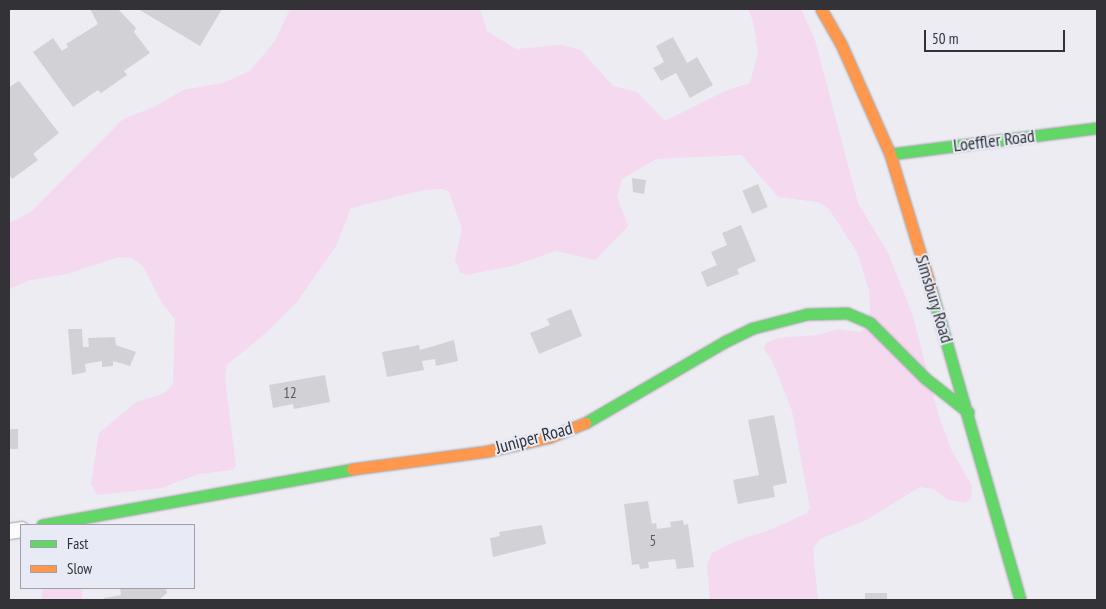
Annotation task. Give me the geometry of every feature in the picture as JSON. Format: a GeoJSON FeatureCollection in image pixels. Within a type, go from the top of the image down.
{"type":"FeatureCollection","features":[{"type":"Feature","properties":{"kind":"street","name":"Simsbury Road"},"geometry":{"type":"LineString","coordinates":[[821,9],[841,44],[890,154],[968,412],[1020,600]]}},
{"type":"Feature","properties":{"kind":"street","name":"Loeffler Road"},"geometry":{"type":"LineString","coordinates":[[890,154],[1097,128]]}},
{"type":"Feature","properties":{"kind":"street","name":"Juniper Road"},"geometry":{"type":"LineString","coordinates":[[48,524],[347,470],[488,450],[550,437],[591,421],[731,338],[753,328],[807,314],[847,313],[870,323],[926,378],[968,412]]}},
{"type":"Feature","properties":{"kind":"shaded area"},"geometry":{"type":"Polygon","coordinates":[[[290,9],[480,9],[487,31],[516,49],[562,45],[581,50],[613,86],[637,92],[665,121],[725,91],[750,83],[758,52],[753,21],[748,9],[801,9],[815,40],[858,203],[889,255],[913,316],[938,414],[952,451],[972,486],[971,499],[966,503],[948,500],[933,489],[920,487],[866,520],[820,539],[813,549],[818,600],[710,600],[707,565],[712,553],[736,541],[773,529],[807,513],[810,508],[792,411],[772,360],[764,349],[766,343],[778,338],[819,335],[837,329],[861,332],[869,322],[870,309],[869,290],[857,252],[829,209],[818,202],[778,197],[742,155],[656,159],[622,179],[617,197],[628,226],[595,260],[556,251],[512,266],[466,275],[460,272],[455,260],[462,229],[449,192],[443,189],[423,190],[351,208],[336,246],[297,302],[268,331],[227,365],[225,378],[236,466],[232,470],[199,474],[161,488],[97,495],[91,484],[99,433],[135,403],[165,393],[173,384],[175,319],[162,303],[143,266],[132,258],[119,257],[66,274],[31,280],[9,289],[9,223],[30,213],[123,119],[154,107],[183,90],[223,83],[250,71],[275,41],[290,9]]]}},
{"type":"Feature","properties":{"kind":"shaded area"},"geometry":{"type":"Polygon","coordinates":[[[42,589],[82,589],[82,600],[42,600],[42,589]]]}},
{"type":"Feature","properties":{"kind":"building"},"geometry":{"type":"Polygon","coordinates":[[[90,9],[118,9],[136,28],[134,32],[150,53],[124,71],[127,75],[101,93],[98,90],[73,107],[33,52],[53,38],[62,51],[68,47],[66,44],[98,24],[90,9]]]}},
{"type":"Feature","properties":{"kind":"building"},"geometry":{"type":"Polygon","coordinates":[[[138,9],[222,9],[200,46],[138,9]]]}},
{"type":"Feature","properties":{"kind":"building"},"geometry":{"type":"Polygon","coordinates":[[[673,37],[687,63],[697,57],[713,85],[690,98],[676,73],[661,81],[653,68],[664,62],[656,46],[673,37]]]}},
{"type":"Feature","properties":{"kind":"building"},"geometry":{"type":"Polygon","coordinates":[[[19,81],[59,133],[33,154],[38,160],[12,179],[9,174],[9,87],[19,81]]]}},
{"type":"Feature","properties":{"kind":"building"},"geometry":{"type":"Polygon","coordinates":[[[632,178],[646,180],[644,194],[633,192],[632,178]]]}},
{"type":"Feature","properties":{"kind":"building"},"geometry":{"type":"Polygon","coordinates":[[[758,184],[768,207],[752,214],[742,191],[758,184]]]}},
{"type":"Feature","properties":{"kind":"building"},"geometry":{"type":"Polygon","coordinates":[[[741,225],[756,261],[737,269],[739,274],[707,287],[701,272],[717,265],[711,252],[727,245],[722,233],[741,225]]]}},
{"type":"Feature","properties":{"kind":"building"},"geometry":{"type":"Polygon","coordinates":[[[571,309],[582,336],[539,354],[530,333],[550,325],[547,319],[571,309]]]}},
{"type":"Feature","properties":{"kind":"building"},"geometry":{"type":"Polygon","coordinates":[[[68,329],[82,329],[83,347],[89,347],[88,338],[115,337],[116,345],[136,352],[130,366],[113,361],[113,366],[102,367],[102,361],[85,364],[86,372],[72,375],[68,329]]]}},
{"type":"Feature","properties":{"kind":"building"},"geometry":{"type":"Polygon","coordinates":[[[454,340],[458,361],[436,366],[435,359],[422,361],[424,370],[387,377],[382,352],[419,345],[420,350],[454,340]]]}},
{"type":"Feature","properties":{"kind":"building"},"geometry":{"type":"Polygon","coordinates":[[[325,375],[330,402],[294,409],[293,404],[273,408],[269,385],[325,375]]]}},
{"type":"Feature","properties":{"kind":"building"},"geometry":{"type":"Polygon","coordinates":[[[774,415],[787,483],[773,486],[775,497],[738,504],[733,480],[759,475],[748,420],[774,415]]]}},
{"type":"Feature","properties":{"kind":"building"},"geometry":{"type":"Polygon","coordinates":[[[9,429],[18,429],[18,449],[9,449],[9,429]]]}},
{"type":"Feature","properties":{"kind":"building"},"geometry":{"type":"Polygon","coordinates":[[[648,501],[652,524],[656,523],[657,529],[671,527],[670,522],[683,520],[684,525],[688,524],[694,567],[677,569],[675,559],[648,562],[649,568],[640,569],[639,564],[632,565],[624,504],[648,501]]]}},
{"type":"Feature","properties":{"kind":"building"},"geometry":{"type":"Polygon","coordinates":[[[542,525],[546,544],[493,557],[490,538],[500,536],[499,532],[542,525]]]}},
{"type":"Feature","properties":{"kind":"building"},"geometry":{"type":"Polygon","coordinates":[[[120,589],[166,589],[167,593],[159,600],[104,600],[104,598],[121,595],[120,589]]]}},
{"type":"Feature","properties":{"kind":"building"},"geometry":{"type":"Polygon","coordinates":[[[865,593],[887,593],[887,600],[865,600],[865,593]]]}},
{"type":"Feature","properties":{"kind":"traffic: fast"},"geometry":{"type":"LineString","coordinates":[[890,154],[1097,128]]}},
{"type":"Feature","properties":{"kind":"traffic: fast"},"geometry":{"type":"LineString","coordinates":[[931,289],[1020,600]]}},
{"type":"Feature","properties":{"kind":"traffic: fast"},"geometry":{"type":"LineString","coordinates":[[585,423],[724,342],[753,328],[807,314],[847,313],[870,323],[925,378],[968,412]]}},
{"type":"Feature","properties":{"kind":"traffic: fast"},"geometry":{"type":"LineString","coordinates":[[48,524],[352,469]]}},
{"type":"Feature","properties":{"kind":"traffic: slow"},"geometry":{"type":"LineString","coordinates":[[821,9],[841,44],[890,154],[931,289]]}},
{"type":"Feature","properties":{"kind":"traffic: slow"},"geometry":{"type":"LineString","coordinates":[[352,469],[488,451],[550,437],[585,423]]}}]}
